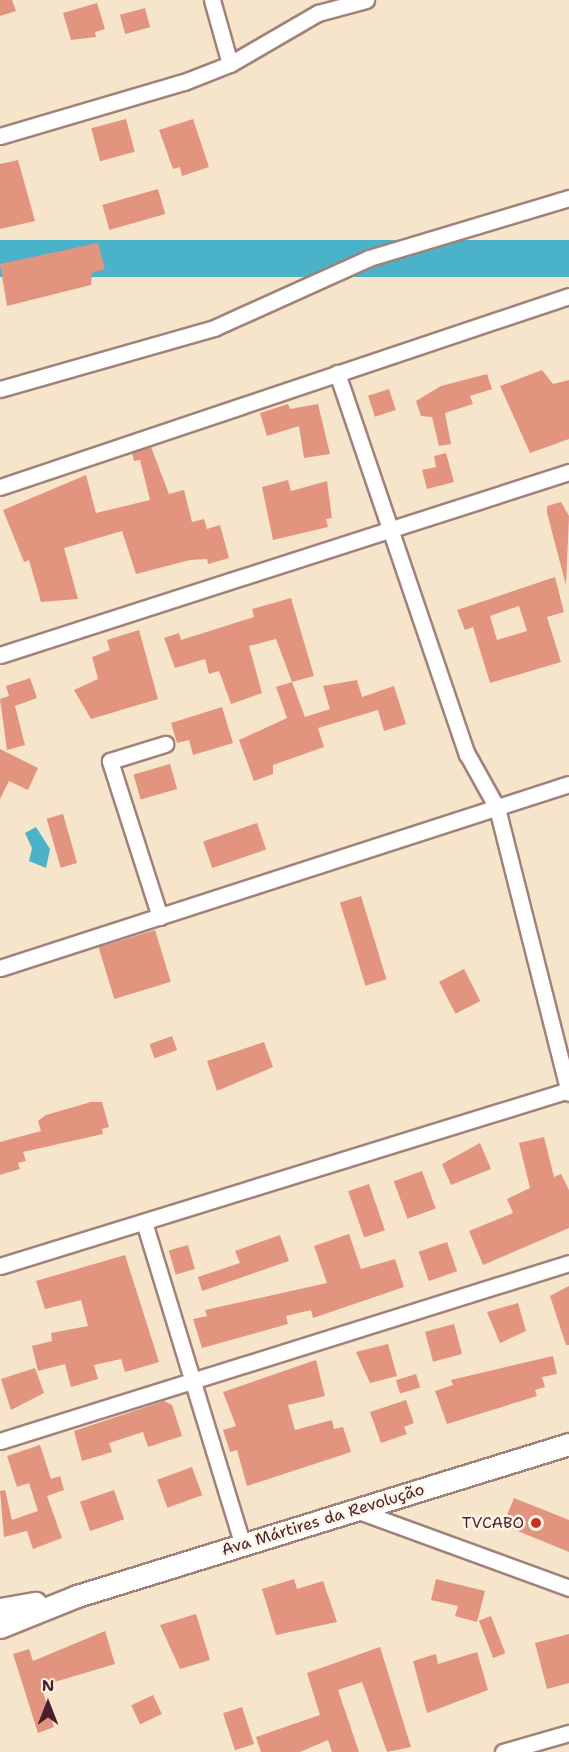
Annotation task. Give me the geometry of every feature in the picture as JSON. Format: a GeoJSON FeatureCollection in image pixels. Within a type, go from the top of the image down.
{"type":"FeatureCollection","features":[{"type":"Feature","properties":{"kind":"street"},"geometry":{"type":"LineString","coordinates":[[212,0],[230,64]]}},
{"type":"Feature","properties":{"kind":"street"},"geometry":{"type":"LineString","coordinates":[[0,136],[230,64],[318,13],[366,0]]}},
{"type":"Feature","properties":{"kind":"street"},"geometry":{"type":"LineString","coordinates":[[0,389],[214,328],[369,258],[569,198]]}},
{"type":"Feature","properties":{"kind":"street"},"geometry":{"type":"LineString","coordinates":[[0,487],[569,296]]}},
{"type":"Feature","properties":{"kind":"street"},"geometry":{"type":"LineString","coordinates":[[0,1266],[569,1091],[496,808],[467,754],[337,373]]}},
{"type":"Feature","properties":{"kind":"street"},"geometry":{"type":"LineString","coordinates":[[0,655],[569,472]]}},
{"type":"Feature","properties":{"kind":"street"},"geometry":{"type":"LineString","coordinates":[[160,917],[110,761],[165,744]]}},
{"type":"Feature","properties":{"kind":"street"},"geometry":{"type":"LineString","coordinates":[[0,968],[569,784]]}},
{"type":"Feature","properties":{"kind":"street"},"geometry":{"type":"LineString","coordinates":[[144,1222],[191,1382],[243,1545]]}},
{"type":"Feature","properties":{"kind":"street"},"geometry":{"type":"LineString","coordinates":[[0,1441],[569,1263]]}},
{"type":"Feature","properties":{"kind":"street","name":"Ava Mártires da Revolução"},"geometry":{"type":"LineString","coordinates":[[77,1596],[569,1444]]}},
{"type":"Feature","properties":{"kind":"street"},"geometry":{"type":"LineString","coordinates":[[356,1510],[569,1588]]}},
{"type":"Feature","properties":{"kind":"street"},"geometry":{"type":"LineString","coordinates":[[0,1609],[77,1596]]}},
{"type":"Feature","properties":{"kind":"street"},"geometry":{"type":"LineString","coordinates":[[0,1627],[77,1596]]}},
{"type":"Feature","properties":{"kind":"street"},"geometry":{"type":"LineString","coordinates":[[503,1752],[569,1732]]}},
{"type":"Feature","properties":{"kind":"water"},"geometry":{"type":"Polygon","coordinates":[[[0,240],[569,240],[569,277],[0,277],[0,240]]]}},
{"type":"Feature","properties":{"kind":"water"},"geometry":{"type":"Polygon","coordinates":[[[36,827],[50,849],[46,868],[29,861],[32,848],[25,833],[36,827]]]}},
{"type":"Feature","properties":{"kind":"building"},"geometry":{"type":"Polygon","coordinates":[[[0,0],[12,0],[16,11],[0,16],[0,0]]]}},
{"type":"Feature","properties":{"kind":"building"},"geometry":{"type":"Polygon","coordinates":[[[97,3],[105,29],[95,32],[96,37],[71,40],[63,13],[97,3]]]}},
{"type":"Feature","properties":{"kind":"building"},"geometry":{"type":"Polygon","coordinates":[[[145,8],[150,27],[125,34],[120,15],[145,8]]]}},
{"type":"Feature","properties":{"kind":"building"},"geometry":{"type":"Polygon","coordinates":[[[126,119],[135,152],[100,161],[91,128],[126,119]]]}},
{"type":"Feature","properties":{"kind":"building"},"geometry":{"type":"Polygon","coordinates":[[[193,119],[209,167],[182,176],[180,167],[173,169],[159,130],[193,119]]]}},
{"type":"Feature","properties":{"kind":"building"},"geometry":{"type":"Polygon","coordinates":[[[18,160],[35,221],[0,229],[0,164],[18,160]]]}},
{"type":"Feature","properties":{"kind":"building"},"geometry":{"type":"Polygon","coordinates":[[[158,189],[165,214],[109,230],[102,205],[158,189]]]}},
{"type":"Feature","properties":{"kind":"building"},"geometry":{"type":"Polygon","coordinates":[[[98,243],[105,269],[92,273],[91,285],[7,306],[0,264],[98,243]]]}},
{"type":"Feature","properties":{"kind":"building"},"geometry":{"type":"Polygon","coordinates":[[[542,370],[553,384],[569,380],[569,439],[530,453],[500,386],[542,370]]]}},
{"type":"Feature","properties":{"kind":"building"},"geometry":{"type":"Polygon","coordinates":[[[487,374],[492,389],[470,396],[473,404],[445,413],[451,444],[439,446],[432,417],[421,416],[416,401],[441,386],[487,374]]]}},
{"type":"Feature","properties":{"kind":"building"},"geometry":{"type":"Polygon","coordinates":[[[389,389],[396,410],[375,417],[368,396],[389,389]]]}},
{"type":"Feature","properties":{"kind":"building"},"geometry":{"type":"Polygon","coordinates":[[[288,404],[290,409],[318,404],[330,454],[304,458],[299,426],[267,436],[260,413],[288,404]]]}},
{"type":"Feature","properties":{"kind":"building"},"geometry":{"type":"Polygon","coordinates":[[[151,447],[169,494],[184,490],[192,522],[204,519],[207,529],[220,525],[229,558],[208,564],[207,559],[190,560],[136,574],[122,531],[64,548],[78,599],[41,602],[29,560],[24,562],[3,510],[86,475],[96,513],[150,500],[140,460],[134,461],[132,453],[151,447]]]}},
{"type":"Feature","properties":{"kind":"building"},"geometry":{"type":"Polygon","coordinates":[[[446,453],[454,482],[427,489],[422,470],[436,467],[434,456],[446,453]]]}},
{"type":"Feature","properties":{"kind":"building"},"geometry":{"type":"Polygon","coordinates":[[[288,480],[291,491],[327,481],[332,518],[326,519],[328,527],[273,540],[262,487],[288,480]]]}},
{"type":"Feature","properties":{"kind":"building"},"geometry":{"type":"Polygon","coordinates":[[[561,502],[569,516],[566,585],[547,513],[547,506],[561,502]]]}},
{"type":"Feature","properties":{"kind":"building"},"geometry":{"type":"Polygon","coordinates":[[[555,577],[564,612],[547,617],[561,662],[490,683],[473,627],[465,630],[457,610],[555,577]],[[519,606],[490,616],[497,640],[527,631],[519,606]]]}},
{"type":"Feature","properties":{"kind":"building"},"geometry":{"type":"Polygon","coordinates":[[[291,598],[314,676],[292,682],[276,639],[249,646],[262,693],[231,704],[219,671],[209,674],[205,659],[175,668],[164,638],[179,633],[181,640],[254,617],[252,609],[291,598]]]}},
{"type":"Feature","properties":{"kind":"building"},"geometry":{"type":"Polygon","coordinates":[[[139,630],[158,699],[91,719],[74,690],[98,679],[92,657],[110,650],[107,640],[139,630]]]}},
{"type":"Feature","properties":{"kind":"building"},"geometry":{"type":"Polygon","coordinates":[[[30,678],[37,698],[15,706],[25,745],[7,750],[0,699],[9,696],[6,686],[30,678]]]}},
{"type":"Feature","properties":{"kind":"building"},"geometry":{"type":"Polygon","coordinates":[[[357,680],[362,697],[394,686],[406,724],[384,731],[378,710],[318,728],[324,747],[273,765],[273,774],[254,781],[239,740],[287,718],[276,687],[292,682],[305,717],[330,709],[323,686],[357,680]]]}},
{"type":"Feature","properties":{"kind":"building"},"geometry":{"type":"Polygon","coordinates":[[[222,707],[233,743],[193,755],[189,740],[177,743],[171,723],[222,707]]]}},
{"type":"Feature","properties":{"kind":"building"},"geometry":{"type":"Polygon","coordinates":[[[0,749],[38,768],[28,790],[9,781],[0,799],[0,749]]]}},
{"type":"Feature","properties":{"kind":"building"},"geometry":{"type":"Polygon","coordinates":[[[170,764],[177,789],[141,799],[133,774],[170,764]]]}},
{"type":"Feature","properties":{"kind":"building"},"geometry":{"type":"Polygon","coordinates":[[[63,814],[77,863],[61,868],[47,819],[63,814]]]}},
{"type":"Feature","properties":{"kind":"building"},"geometry":{"type":"Polygon","coordinates":[[[257,823],[266,849],[212,868],[203,842],[257,823]]]}},
{"type":"Feature","properties":{"kind":"building"},"geometry":{"type":"Polygon","coordinates":[[[361,896],[386,979],[365,986],[340,902],[361,896]]]}},
{"type":"Feature","properties":{"kind":"building"},"geometry":{"type":"Polygon","coordinates":[[[155,930],[171,982],[114,999],[99,947],[155,930]]]}},
{"type":"Feature","properties":{"kind":"building"},"geometry":{"type":"Polygon","coordinates":[[[464,969],[480,1001],[455,1014],[439,982],[464,969]]]}},
{"type":"Feature","properties":{"kind":"building"},"geometry":{"type":"Polygon","coordinates":[[[172,1036],[177,1050],[155,1058],[149,1044],[172,1036]]]}},
{"type":"Feature","properties":{"kind":"building"},"geometry":{"type":"Polygon","coordinates":[[[264,1042],[273,1067],[217,1091],[207,1061],[264,1042]]]}},
{"type":"Feature","properties":{"kind":"building"},"geometry":{"type":"Polygon","coordinates":[[[91,1102],[102,1102],[109,1127],[102,1129],[103,1134],[23,1152],[26,1161],[18,1163],[20,1169],[0,1175],[0,1142],[41,1131],[38,1121],[46,1115],[91,1102]]]}},
{"type":"Feature","properties":{"kind":"building"},"geometry":{"type":"Polygon","coordinates":[[[544,1137],[554,1177],[561,1174],[569,1190],[569,1228],[483,1265],[469,1231],[513,1213],[507,1199],[530,1188],[519,1143],[544,1137]]]}},
{"type":"Feature","properties":{"kind":"building"},"geometry":{"type":"Polygon","coordinates":[[[480,1143],[491,1169],[451,1185],[442,1164],[480,1143]]]}},
{"type":"Feature","properties":{"kind":"building"},"geometry":{"type":"Polygon","coordinates":[[[422,1171],[436,1209],[407,1219],[394,1181],[422,1171]]]}},
{"type":"Feature","properties":{"kind":"building"},"geometry":{"type":"Polygon","coordinates":[[[369,1184],[385,1230],[364,1237],[348,1191],[369,1184]]]}},
{"type":"Feature","properties":{"kind":"building"},"geometry":{"type":"Polygon","coordinates":[[[349,1234],[361,1269],[395,1259],[404,1287],[313,1318],[311,1310],[286,1316],[288,1324],[202,1348],[193,1319],[207,1316],[205,1310],[327,1283],[314,1246],[349,1234]]]}},
{"type":"Feature","properties":{"kind":"building"},"geometry":{"type":"Polygon","coordinates":[[[280,1235],[289,1261],[202,1291],[198,1277],[240,1263],[235,1251],[280,1235]]]}},
{"type":"Feature","properties":{"kind":"building"},"geometry":{"type":"Polygon","coordinates":[[[447,1242],[457,1271],[429,1281],[419,1252],[447,1242]]]}},
{"type":"Feature","properties":{"kind":"building"},"geometry":{"type":"Polygon","coordinates":[[[188,1245],[195,1269],[176,1275],[169,1251],[188,1245]]]}},
{"type":"Feature","properties":{"kind":"building"},"geometry":{"type":"Polygon","coordinates":[[[125,1255],[159,1362],[125,1372],[121,1359],[94,1365],[98,1379],[71,1387],[65,1364],[38,1371],[32,1346],[52,1341],[51,1333],[88,1326],[81,1300],[45,1309],[36,1281],[125,1255]]]}},
{"type":"Feature","properties":{"kind":"building"},"geometry":{"type":"Polygon","coordinates":[[[569,1286],[569,1345],[566,1345],[550,1296],[569,1286]]]}},
{"type":"Feature","properties":{"kind":"building"},"geometry":{"type":"Polygon","coordinates":[[[518,1303],[526,1331],[500,1343],[487,1312],[518,1303]]]}},
{"type":"Feature","properties":{"kind":"building"},"geometry":{"type":"Polygon","coordinates":[[[454,1324],[462,1354],[433,1362],[425,1332],[454,1324]]]}},
{"type":"Feature","properties":{"kind":"building"},"geometry":{"type":"Polygon","coordinates":[[[388,1344],[397,1376],[370,1383],[356,1352],[388,1344]]]}},
{"type":"Feature","properties":{"kind":"building"},"geometry":{"type":"Polygon","coordinates":[[[553,1356],[557,1374],[542,1377],[545,1387],[535,1390],[537,1396],[447,1424],[435,1391],[453,1385],[451,1380],[553,1356]]]}},
{"type":"Feature","properties":{"kind":"building"},"geometry":{"type":"Polygon","coordinates":[[[316,1360],[325,1396],[288,1405],[295,1430],[332,1420],[334,1429],[343,1427],[351,1452],[247,1486],[237,1450],[230,1452],[223,1430],[236,1426],[223,1392],[316,1360]]]}},
{"type":"Feature","properties":{"kind":"building"},"geometry":{"type":"Polygon","coordinates":[[[35,1368],[44,1393],[11,1410],[1,1379],[35,1368]]]}},
{"type":"Feature","properties":{"kind":"building"},"geometry":{"type":"Polygon","coordinates":[[[416,1374],[420,1387],[400,1394],[396,1380],[416,1374]]]}},
{"type":"Feature","properties":{"kind":"building"},"geometry":{"type":"Polygon","coordinates":[[[406,1400],[414,1423],[404,1427],[407,1434],[381,1443],[370,1412],[406,1400]]]}},
{"type":"Feature","properties":{"kind":"building"},"geometry":{"type":"Polygon","coordinates":[[[164,1401],[172,1405],[182,1436],[148,1447],[143,1432],[109,1443],[112,1452],[82,1461],[74,1431],[164,1401]]]}},
{"type":"Feature","properties":{"kind":"building"},"geometry":{"type":"Polygon","coordinates":[[[40,1445],[51,1479],[60,1476],[64,1490],[47,1496],[62,1538],[33,1549],[27,1531],[4,1537],[0,1491],[5,1490],[12,1520],[38,1511],[29,1483],[17,1487],[7,1456],[40,1445]]]}},
{"type":"Feature","properties":{"kind":"building"},"geometry":{"type":"Polygon","coordinates":[[[192,1467],[202,1495],[167,1508],[157,1480],[192,1467]]]}},
{"type":"Feature","properties":{"kind":"building"},"geometry":{"type":"Polygon","coordinates":[[[114,1490],[124,1519],[90,1531],[80,1502],[114,1490]]]}},
{"type":"Feature","properties":{"kind":"building","name":"TVCABO"},"geometry":{"type":"Polygon","coordinates":[[[514,1498],[569,1520],[569,1552],[503,1525],[514,1498]]]}},
{"type":"Feature","properties":{"kind":"building"},"geometry":{"type":"Polygon","coordinates":[[[294,1579],[297,1589],[323,1581],[337,1622],[276,1635],[262,1589],[294,1579]]]}},
{"type":"Feature","properties":{"kind":"building"},"geometry":{"type":"Polygon","coordinates":[[[436,1579],[485,1591],[477,1622],[455,1616],[458,1606],[431,1600],[436,1579]]]}},
{"type":"Feature","properties":{"kind":"building"},"geometry":{"type":"Polygon","coordinates":[[[196,1614],[210,1660],[180,1669],[160,1625],[196,1614]]]}},
{"type":"Feature","properties":{"kind":"building"},"geometry":{"type":"Polygon","coordinates":[[[491,1616],[505,1653],[493,1658],[479,1621],[491,1616]]]}},
{"type":"Feature","properties":{"kind":"building"},"geometry":{"type":"Polygon","coordinates":[[[105,1631],[115,1664],[41,1686],[54,1727],[38,1733],[13,1654],[29,1649],[33,1661],[105,1631]]]}},
{"type":"Feature","properties":{"kind":"building"},"geometry":{"type":"Polygon","coordinates":[[[569,1634],[569,1683],[547,1689],[535,1643],[569,1634]]]}},
{"type":"Feature","properties":{"kind":"building"},"geometry":{"type":"Polygon","coordinates":[[[380,1647],[411,1747],[387,1752],[362,1682],[338,1690],[359,1752],[332,1752],[328,1740],[300,1752],[261,1752],[256,1737],[320,1715],[307,1673],[380,1647]]]}},
{"type":"Feature","properties":{"kind":"building"},"geometry":{"type":"Polygon","coordinates":[[[477,1652],[488,1690],[427,1713],[413,1661],[436,1654],[438,1664],[477,1652]]]}},
{"type":"Feature","properties":{"kind":"building"},"geometry":{"type":"Polygon","coordinates":[[[153,1695],[162,1714],[140,1724],[131,1705],[153,1695]]]}},
{"type":"Feature","properties":{"kind":"building"},"geometry":{"type":"Polygon","coordinates":[[[242,1707],[254,1744],[235,1750],[223,1713],[242,1707]]]}},
{"type":"Feature","properties":{"kind":"place","name":"TVCABO"},"geometry":{"type":"Point","coordinates":[536,1523]}}]}
